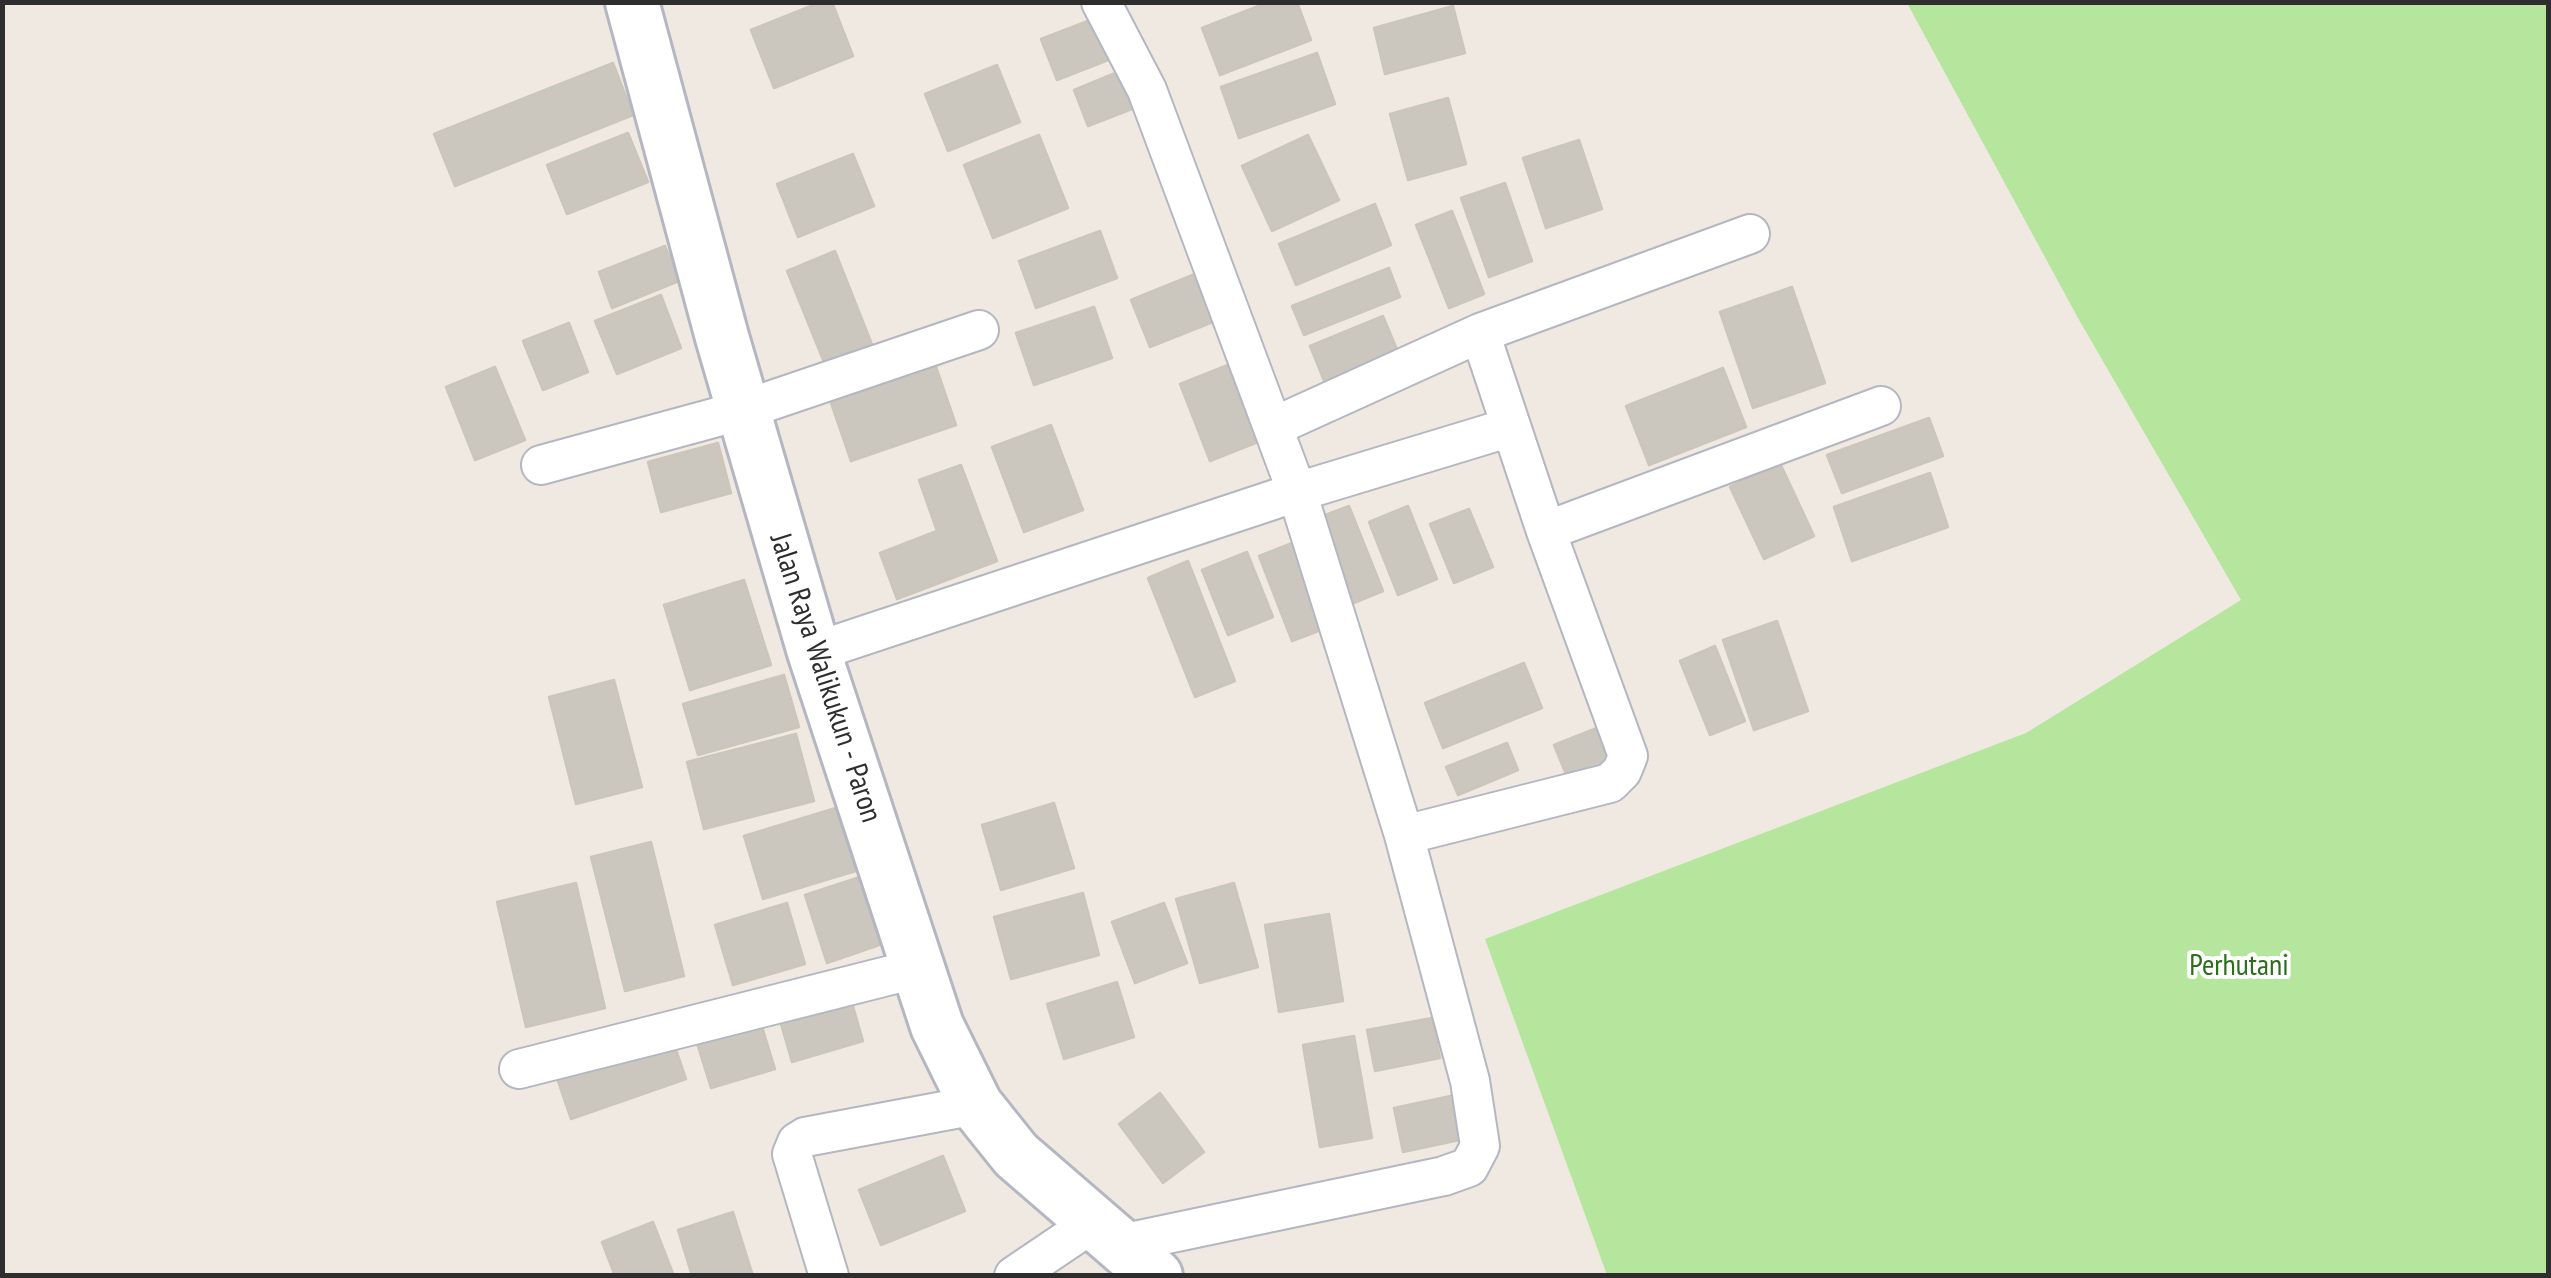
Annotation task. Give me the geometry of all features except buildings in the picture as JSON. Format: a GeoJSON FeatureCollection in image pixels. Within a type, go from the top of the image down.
{"type":"FeatureCollection","features":[{"type":"Feature","properties":{"kind":"main road","name":"Jalan Raya Walikukun - Paron"},"geometry":{"type":"LineString","coordinates":[[632,2],[743,410],[814,652],[937,1026],[976,1105],[1016,1154],[1123,1247]]}},
{"type":"Feature","properties":{"kind":"street"},"geometry":{"type":"LineString","coordinates":[[1014,1276],[1123,1247],[1444,1176],[1469,1167],[1480,1146],[1470,1082],[1404,834],[1297,492],[1147,90],[1101,2]]}},
{"type":"Feature","properties":{"kind":"street"},"geometry":{"type":"LineString","coordinates":[[1273,427],[1480,332],[1750,234]]}},
{"type":"Feature","properties":{"kind":"street"},"geometry":{"type":"LineString","coordinates":[[541,465],[743,410],[980,330]]}},
{"type":"Feature","properties":{"kind":"street"},"geometry":{"type":"LineString","coordinates":[[1404,834],[1610,783],[1622,771],[1628,756],[1546,531],[1480,332]]}},
{"type":"Feature","properties":{"kind":"street"},"geometry":{"type":"LineString","coordinates":[[1546,531],[1882,406]]}},
{"type":"Feature","properties":{"kind":"street"},"geometry":{"type":"LineString","coordinates":[[814,652],[1297,492],[1510,427]]}},
{"type":"Feature","properties":{"kind":"street"},"geometry":{"type":"LineString","coordinates":[[519,1069],[919,968]]}},
{"type":"Feature","properties":{"kind":"street"},"geometry":{"type":"LineString","coordinates":[[829,1276],[792,1154],[797,1142],[805,1137],[976,1105]]}},
{"type":"Feature","properties":{"kind":"green space","name":"Perhutani"},"geometry":{"type":"Polygon","coordinates":[[[1907,3],[2548,3],[2548,1275],[1607,1275],[1485,939],[2026,733],[2241,600],[2078,318],[1907,3]]]}}]}
